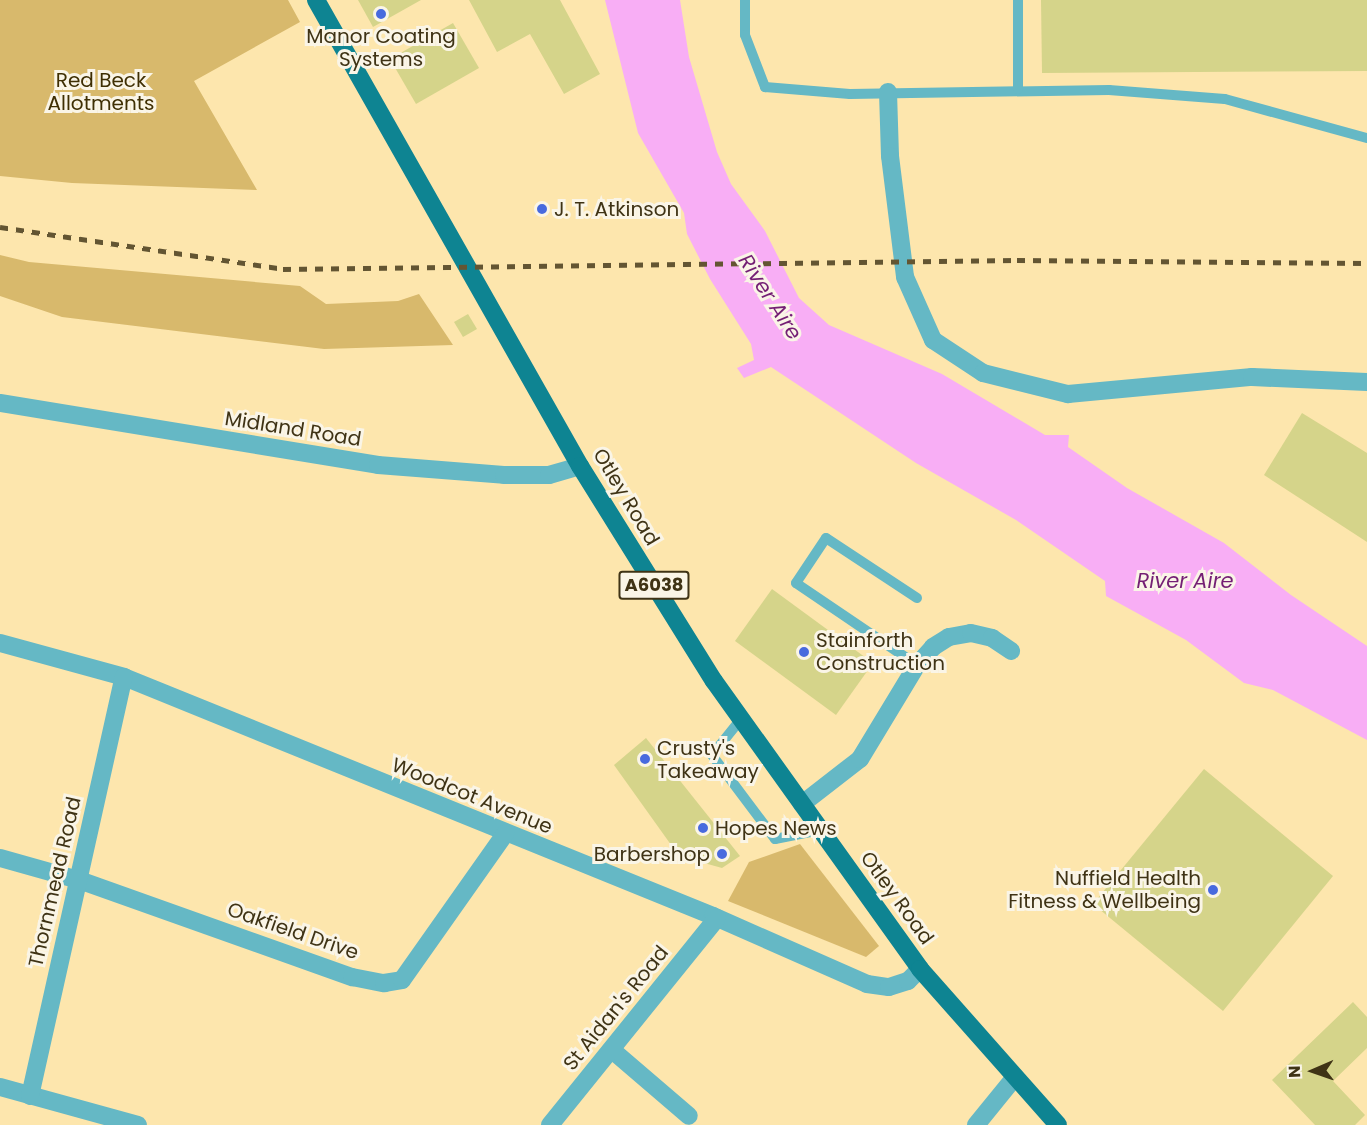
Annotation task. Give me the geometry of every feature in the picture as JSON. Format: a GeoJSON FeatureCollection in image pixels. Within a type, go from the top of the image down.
{"type":"FeatureCollection","features":[{"type":"Feature","properties":{"kind":"main road","name":"Otley Road"},"geometry":{"type":"LineString","coordinates":[[316,0],[580,466],[741,719],[920,969],[1058,1125]]}},
{"type":"Feature","properties":{"kind":"street"},"geometry":{"type":"LineString","coordinates":[[888,92],[890,156],[905,276],[933,340],[983,373],[1068,394],[1252,377],[1367,382]]}},
{"type":"Feature","properties":{"kind":"street","name":"Midland Road"},"geometry":{"type":"LineString","coordinates":[[0,403],[378,465],[504,475],[549,475],[580,466]]}},
{"type":"Feature","properties":{"kind":"street"},"geometry":{"type":"LineString","coordinates":[[802,804],[860,759],[917,665],[949,637],[970,633],[992,638],[1011,651]]}},
{"type":"Feature","properties":{"kind":"street","name":"Woodcot Avenue"},"geometry":{"type":"LineString","coordinates":[[0,643],[124,677],[505,834],[717,918],[867,984],[889,987],[908,981],[920,969]]}},
{"type":"Feature","properties":{"kind":"street","name":"Thornmead Road"},"geometry":{"type":"LineString","coordinates":[[30,1096],[124,677]]}},
{"type":"Feature","properties":{"kind":"street","name":"Oakfield Drive"},"geometry":{"type":"LineString","coordinates":[[0,858],[79,880],[352,977],[384,983],[402,980],[505,834]]}},
{"type":"Feature","properties":{"kind":"street","name":"St Aidan's Road"},"geometry":{"type":"LineString","coordinates":[[550,1125],[717,918]]}},
{"type":"Feature","properties":{"kind":"street"},"geometry":{"type":"LineString","coordinates":[[612,1050],[689,1116]]}},
{"type":"Feature","properties":{"kind":"street"},"geometry":{"type":"LineString","coordinates":[[976,1125],[1015,1077]]}},
{"type":"Feature","properties":{"kind":"street"},"geometry":{"type":"LineString","coordinates":[[0,1088],[138,1125]]}},
{"type":"Feature","properties":{"kind":"lane"},"geometry":{"type":"LineString","coordinates":[[745,0],[745,35],[765,87],[850,94],[1018,89],[1109,90],[1225,99],[1367,138]]}},
{"type":"Feature","properties":{"kind":"lane"},"geometry":{"type":"LineString","coordinates":[[1018,0],[1018,89]]}},
{"type":"Feature","properties":{"kind":"lane"},"geometry":{"type":"LineString","coordinates":[[917,598],[826,538],[796,583],[917,665]]}},
{"type":"Feature","properties":{"kind":"lane"},"geometry":{"type":"LineString","coordinates":[[741,719],[712,755],[775,839],[820,830]]}},
{"type":"Feature","properties":{"kind":"green space","name":"Red Beck Allotments"},"geometry":{"type":"Polygon","coordinates":[[[0,0],[288,0],[300,22],[194,81],[257,190],[72,183],[0,176],[0,0]]]}},
{"type":"Feature","properties":{"kind":"green space"},"geometry":{"type":"Polygon","coordinates":[[[0,255],[29,262],[300,286],[326,304],[398,301],[419,294],[453,345],[324,349],[62,317],[0,296],[0,255]]]}},
{"type":"Feature","properties":{"kind":"green space"},"geometry":{"type":"Polygon","coordinates":[[[800,844],[879,946],[866,957],[728,901],[749,862],[800,844]]]}},
{"type":"Feature","properties":{"kind":"water","name":"River Aire"},"geometry":{"type":"Polygon","coordinates":[[[605,0],[680,0],[689,57],[717,152],[731,184],[765,231],[799,298],[829,325],[942,374],[1045,435],[1069,435],[1068,447],[1127,488],[1224,543],[1291,595],[1367,646],[1367,740],[1273,690],[1244,683],[1186,640],[1106,596],[1105,581],[1016,520],[916,463],[771,367],[744,378],[737,368],[754,360],[751,344],[710,279],[687,234],[684,213],[638,133],[605,0]]]}},
{"type":"Feature","properties":{"kind":"building","name":"Manor Coating Systems"},"geometry":{"type":"Polygon","coordinates":[[[358,0],[421,0],[373,27],[358,0]]]}},
{"type":"Feature","properties":{"kind":"building"},"geometry":{"type":"Polygon","coordinates":[[[469,0],[560,0],[600,74],[564,94],[530,34],[497,52],[469,0]]]}},
{"type":"Feature","properties":{"kind":"building"},"geometry":{"type":"Polygon","coordinates":[[[1041,0],[1367,0],[1367,71],[1042,73],[1041,0]]]}},
{"type":"Feature","properties":{"kind":"building"},"geometry":{"type":"Polygon","coordinates":[[[453,23],[479,68],[416,104],[390,59],[453,23]]]}},
{"type":"Feature","properties":{"kind":"building"},"geometry":{"type":"Polygon","coordinates":[[[468,314],[477,329],[463,337],[454,322],[468,314]]]}},
{"type":"Feature","properties":{"kind":"building"},"geometry":{"type":"Polygon","coordinates":[[[1302,413],[1367,453],[1367,542],[1264,475],[1302,413]]]}},
{"type":"Feature","properties":{"kind":"building","name":"Stainforth Construction"},"geometry":{"type":"Polygon","coordinates":[[[772,589],[873,663],[836,715],[735,641],[772,589]]]}},
{"type":"Feature","properties":{"kind":"building"},"geometry":{"type":"Polygon","coordinates":[[[646,738],[740,856],[722,868],[679,856],[614,765],[646,738]]]}},
{"type":"Feature","properties":{"kind":"building","name":"Nuffield Health Fitness & Wellbeing"},"geometry":{"type":"Polygon","coordinates":[[[1204,769],[1333,876],[1223,1011],[1093,904],[1204,769]]]}},
{"type":"Feature","properties":{"kind":"building"},"geometry":{"type":"Polygon","coordinates":[[[1353,1002],[1367,1017],[1367,1048],[1333,1081],[1365,1115],[1355,1125],[1315,1125],[1272,1080],[1353,1002]]]}},
{"type":"Feature","properties":{"kind":"railway"},"geometry":{"type":"LineString","coordinates":[[0,227],[283,269],[1017,260],[1367,263]]}},
{"type":"Feature","properties":{"kind":"place","name":"Manor Coating Systems"},"geometry":{"type":"Point","coordinates":[381,14]}},
{"type":"Feature","properties":{"kind":"place","name":"J. T. Atkinson"},"geometry":{"type":"Point","coordinates":[542,209]}},
{"type":"Feature","properties":{"kind":"place","name":"Stainforth Construction"},"geometry":{"type":"Point","coordinates":[804,652]}},
{"type":"Feature","properties":{"kind":"place","name":"Crusty's Takeaway"},"geometry":{"type":"Point","coordinates":[645,759]}},
{"type":"Feature","properties":{"kind":"place","name":"Hopes News"},"geometry":{"type":"Point","coordinates":[703,828]}},
{"type":"Feature","properties":{"kind":"place","name":"Barbershop"},"geometry":{"type":"Point","coordinates":[722,854]}},
{"type":"Feature","properties":{"kind":"place","name":"Nuffield Health Fitness & Wellbeing"},"geometry":{"type":"Point","coordinates":[1213,890]}}]}
